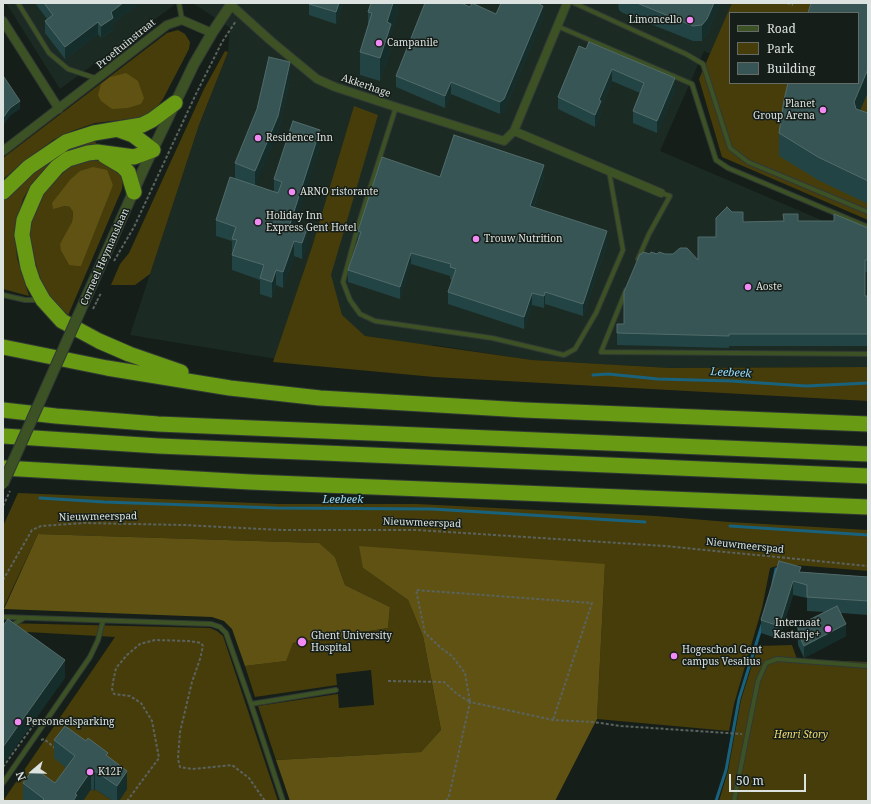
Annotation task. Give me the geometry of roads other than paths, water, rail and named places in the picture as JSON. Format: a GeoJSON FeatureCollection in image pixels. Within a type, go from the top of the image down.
{"type":"FeatureCollection","features":[{"type":"Feature","properties":{"kind":"highway"},"geometry":{"type":"LineString","coordinates":[[3,192],[29,168],[66,142],[94,132],[119,130],[152,120],[175,103]]}},
{"type":"Feature","properties":{"kind":"highway"},"geometry":{"type":"LineString","coordinates":[[119,130],[133,134],[153,150]]}},
{"type":"Feature","properties":{"kind":"highway"},"geometry":{"type":"LineString","coordinates":[[153,150],[134,157],[97,152],[78,155],[63,163],[47,177],[30,203],[24,220],[22,235],[24,250],[33,282],[43,300],[62,321],[99,341],[158,365],[230,388]]}},
{"type":"Feature","properties":{"kind":"highway"},"geometry":{"type":"LineString","coordinates":[[97,152],[122,166],[128,172],[134,192]]}},
{"type":"Feature","properties":{"kind":"highway"},"geometry":{"type":"LineString","coordinates":[[3,347],[107,368],[230,388],[320,398],[411,404],[868,424]]}},
{"type":"Feature","properties":{"kind":"highway"},"geometry":{"type":"LineString","coordinates":[[3,410],[56,416],[165,424],[868,454]]}},
{"type":"Feature","properties":{"kind":"highway"},"geometry":{"type":"LineString","coordinates":[[3,436],[151,445],[868,476]]}},
{"type":"Feature","properties":{"kind":"highway"},"geometry":{"type":"LineString","coordinates":[[3,468],[250,482],[868,506]]}},
{"type":"Feature","properties":{"kind":"highway"},"geometry":{"type":"LineString","coordinates":[[3,478],[172,482],[250,482]]}},
{"type":"Feature","properties":{"kind":"street"},"geometry":{"type":"LineString","coordinates":[[567,3],[514,131],[661,193]]}},
{"type":"Feature","properties":{"kind":"street","name":"Akkerhage"},"geometry":{"type":"LineString","coordinates":[[231,4],[271,42],[317,79],[335,87],[504,141],[514,131]]}},
{"type":"Feature","properties":{"kind":"street","name":"Corneel Heymanslaan"},"geometry":{"type":"LineString","coordinates":[[3,484],[175,103],[212,33],[231,4]]}},
{"type":"Feature","properties":{"kind":"street","name":"Proeftuinstraat"},"geometry":{"type":"LineString","coordinates":[[3,151],[166,25],[182,20]]}},
{"type":"Feature","properties":{"kind":"street"},"geometry":{"type":"LineString","coordinates":[[182,20],[212,33]]}},
{"type":"Feature","properties":{"kind":"street"},"geometry":{"type":"LineString","coordinates":[[3,21],[59,109]]}},
{"type":"Feature","properties":{"kind":"lane"},"geometry":{"type":"LineString","coordinates":[[18,3],[49,53],[68,69],[98,79]]}},
{"type":"Feature","properties":{"kind":"lane"},"geometry":{"type":"LineString","coordinates":[[179,3],[182,20]]}},
{"type":"Feature","properties":{"kind":"lane"},"geometry":{"type":"LineString","coordinates":[[574,3],[686,54],[703,64],[730,148],[748,162],[868,212]]}},
{"type":"Feature","properties":{"kind":"lane"},"geometry":{"type":"LineString","coordinates":[[557,26],[692,84],[716,160],[728,168],[868,227]]}},
{"type":"Feature","properties":{"kind":"lane"},"geometry":{"type":"LineString","coordinates":[[396,107],[358,226],[343,282],[350,300],[360,314],[375,321],[492,338],[564,355],[575,349],[596,313],[623,250],[609,171]]}},
{"type":"Feature","properties":{"kind":"lane"},"geometry":{"type":"LineString","coordinates":[[637,263],[649,234],[670,196],[661,193]]}},
{"type":"Feature","properties":{"kind":"lane"},"geometry":{"type":"LineString","coordinates":[[628,285],[601,352],[868,354]]}},
{"type":"Feature","properties":{"kind":"lane"},"geometry":{"type":"LineString","coordinates":[[3,296],[25,300],[43,300]]}},
{"type":"Feature","properties":{"kind":"lane"},"geometry":{"type":"LineString","coordinates":[[3,617],[211,624],[220,627],[226,633],[283,801]]}},
{"type":"Feature","properties":{"kind":"lane"},"geometry":{"type":"LineString","coordinates":[[7,632],[24,618]]}},
{"type":"Feature","properties":{"kind":"lane"},"geometry":{"type":"LineString","coordinates":[[3,783],[90,657],[98,640],[103,621]]}},
{"type":"Feature","properties":{"kind":"lane"},"geometry":{"type":"LineString","coordinates":[[734,801],[758,681],[766,663],[777,659],[868,666]]}},
{"type":"Feature","properties":{"kind":"lane"},"geometry":{"type":"LineString","coordinates":[[251,704],[336,690]]}},
{"type":"Feature","properties":{"kind":"waterway","name":"Leebeek"},"geometry":{"type":"LineString","coordinates":[[593,375],[608,374],[658,379],[731,381],[806,386],[868,383]]}},
{"type":"Feature","properties":{"kind":"waterway","name":"Leebeek"},"geometry":{"type":"LineString","coordinates":[[40,498],[104,502],[276,508],[432,509],[645,522]]}},
{"type":"Feature","properties":{"kind":"waterway","name":"Leebeek"},"geometry":{"type":"LineString","coordinates":[[730,526],[868,535]]}},
{"type":"Feature","properties":{"kind":"waterway"},"geometry":{"type":"LineString","coordinates":[[773,583],[776,569]]}},
{"type":"Feature","properties":{"kind":"waterway"},"geometry":{"type":"LineString","coordinates":[[716,801],[726,770],[739,699],[762,625]]}},
{"type":"Feature","properties":{"kind":"place","name":"Limoncello"},"geometry":{"type":"Point","coordinates":[690,20]}},
{"type":"Feature","properties":{"kind":"place","name":"Campanile"},"geometry":{"type":"Point","coordinates":[379,43]}},
{"type":"Feature","properties":{"kind":"place","name":"Planet Group Arena"},"geometry":{"type":"Point","coordinates":[823,110]}},
{"type":"Feature","properties":{"kind":"place","name":"Residence Inn"},"geometry":{"type":"Point","coordinates":[258,138]}},
{"type":"Feature","properties":{"kind":"place","name":"ARNO ristorante"},"geometry":{"type":"Point","coordinates":[292,192]}},
{"type":"Feature","properties":{"kind":"place","name":"Holiday Inn Express Gent Hotel"},"geometry":{"type":"Point","coordinates":[258,222]}},
{"type":"Feature","properties":{"kind":"place","name":"Trouw Nutrition"},"geometry":{"type":"Point","coordinates":[476,239]}},
{"type":"Feature","properties":{"kind":"place","name":"Aoste"},"geometry":{"type":"Point","coordinates":[748,287]}},
{"type":"Feature","properties":{"kind":"place","name":"Internaat Kastanje+"},"geometry":{"type":"Point","coordinates":[828,629]}},
{"type":"Feature","properties":{"kind":"place","name":"Ghent University Hospital"},"geometry":{"type":"Point","coordinates":[302,642]}},
{"type":"Feature","properties":{"kind":"place","name":"Hogeschool Gent campus Vesalius"},"geometry":{"type":"Point","coordinates":[674,656]}},
{"type":"Feature","properties":{"kind":"place","name":"Personeelsparking"},"geometry":{"type":"Point","coordinates":[18,722]}},
{"type":"Feature","properties":{"kind":"place","name":"K12F"},"geometry":{"type":"Point","coordinates":[90,772]}},
{"type":"Feature","properties":{"kind":"park label","name":"Henri Story"},"geometry":{"type":"Point","coordinates":[801,735]}}]}
